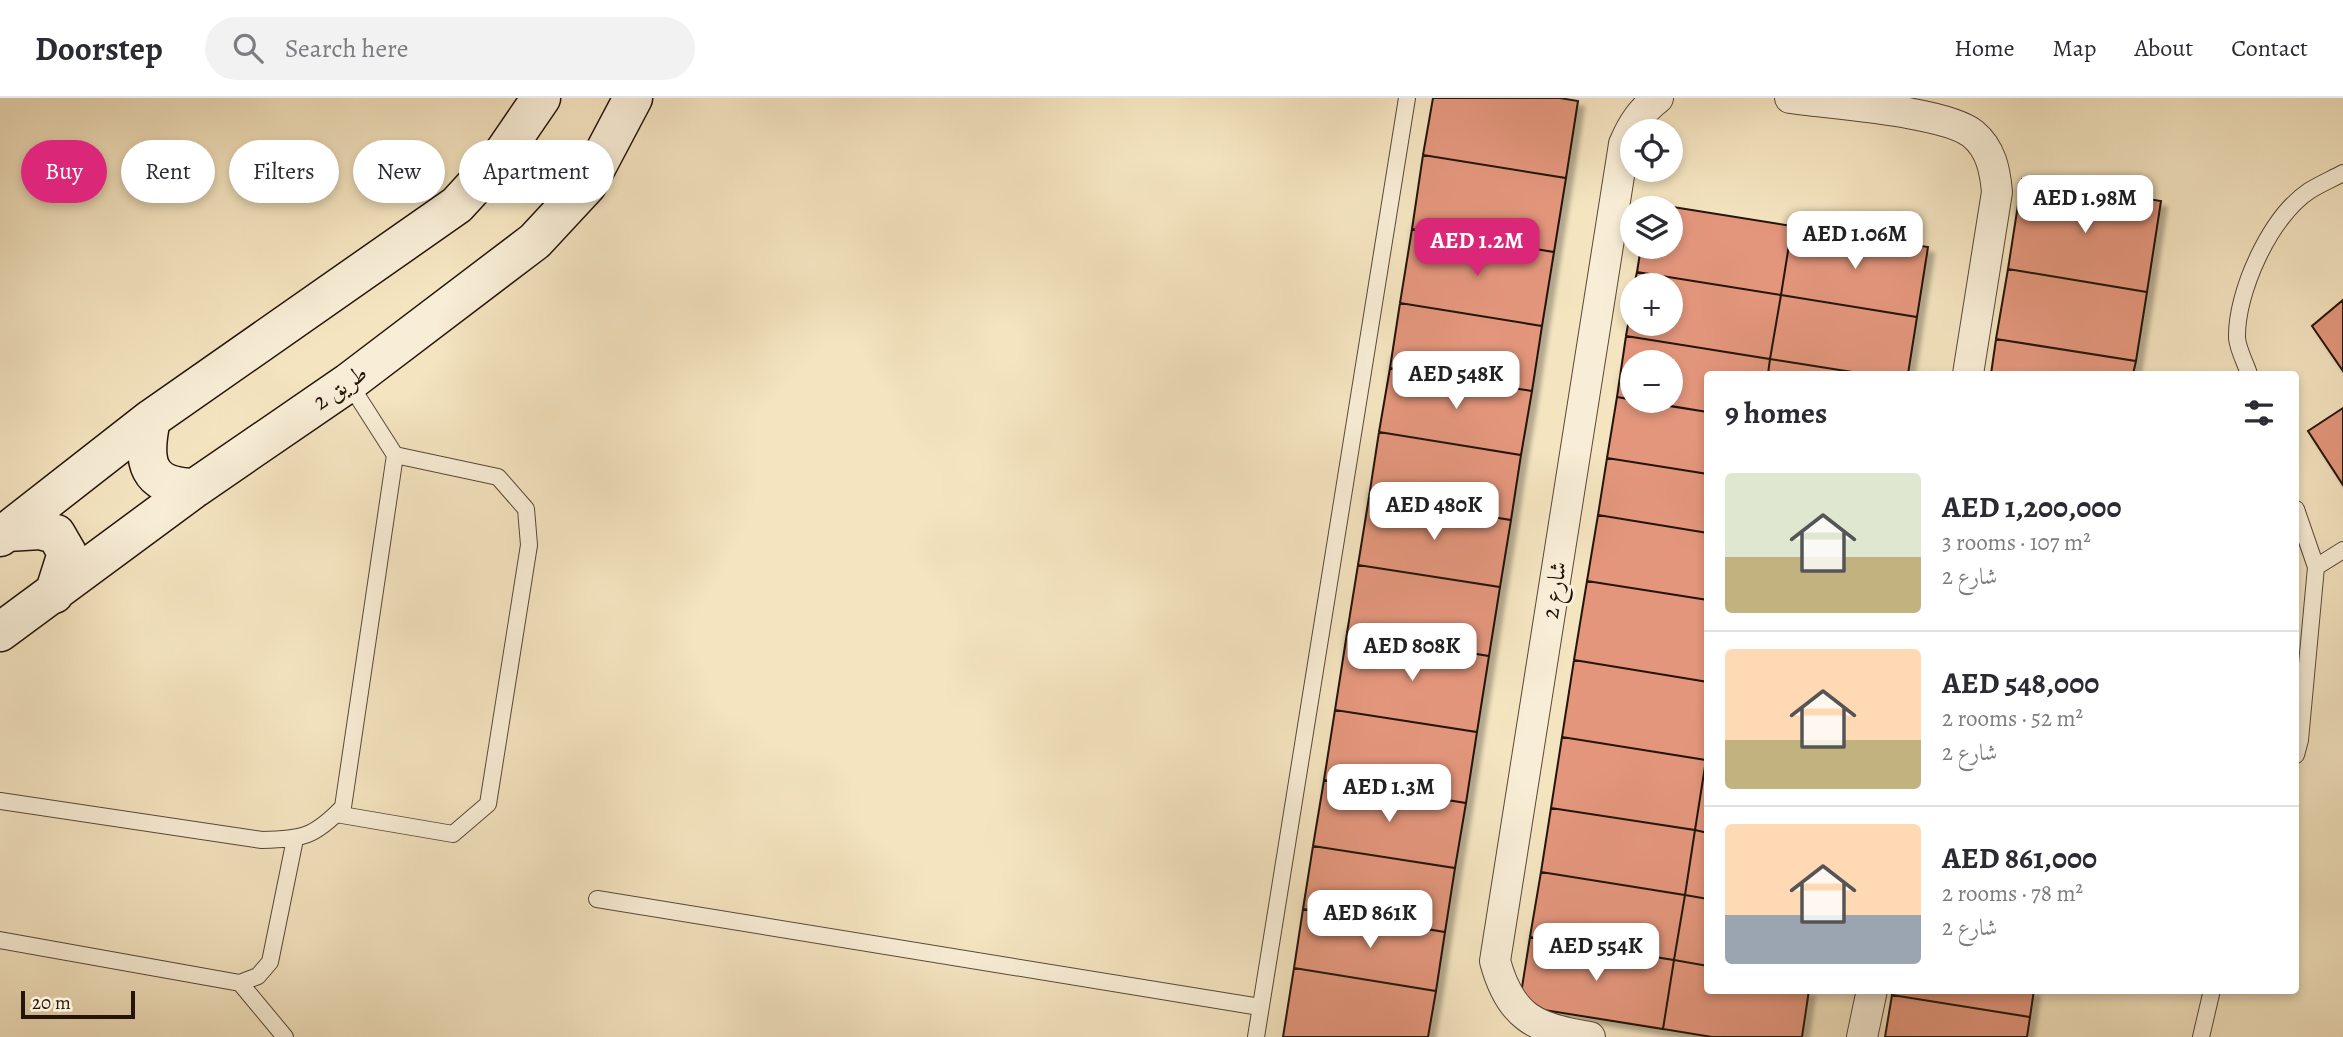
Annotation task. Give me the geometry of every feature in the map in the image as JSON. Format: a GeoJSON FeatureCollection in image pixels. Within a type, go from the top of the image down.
{"type":"FeatureCollection","features":[{"type":"Feature","properties":{"kind":"street"},"geometry":{"type":"LineString","coordinates":[[4,535],[151,419],[457,205],[500,158],[541,98]]}},
{"type":"Feature","properties":{"kind":"street","name":"طريق 2"},"geometry":{"type":"LineString","coordinates":[[0,632],[195,488],[348,383],[536,241],[587,185],[633,98]]}},
{"type":"Feature","properties":{"kind":"street","name":"شارع 2"},"geometry":{"type":"LineString","coordinates":[[1590,1037],[1552,1031],[1519,1013],[1502,986],[1495,961],[1624,144],[1645,108],[1658,98]]}},
{"type":"Feature","properties":{"kind":"street"},"geometry":{"type":"LineString","coordinates":[[1810,99],[1945,120],[1971,132],[1982,144],[1995,168],[1997,192],[1968,371]]}},
{"type":"Feature","properties":{"kind":"street"},"geometry":{"type":"LineString","coordinates":[[151,419],[146,443],[148,463],[157,480],[173,488],[195,488]]}},
{"type":"Feature","properties":{"kind":"street"},"geometry":{"type":"LineString","coordinates":[[4,535],[40,530],[56,534],[67,553],[54,594]]}},
{"type":"Feature","properties":{"kind":"street"},"geometry":{"type":"LineString","coordinates":[[1862,1037],[1871,994]]}},
{"type":"Feature","properties":{"kind":"lane"},"geometry":{"type":"LineString","coordinates":[[1256,1037],[1407,98]]}},
{"type":"Feature","properties":{"kind":"lane"},"geometry":{"type":"LineString","coordinates":[[2248,371],[2237,340],[2243,293],[2267,240],[2287,212],[2308,191],[2343,173]]}},
{"type":"Feature","properties":{"kind":"lane"},"geometry":{"type":"LineString","coordinates":[[0,801],[262,841],[295,839],[324,828],[343,807],[395,455],[348,383]]}},
{"type":"Feature","properties":{"kind":"lane"},"geometry":{"type":"LineString","coordinates":[[336,814],[453,834],[488,804],[529,545],[526,509],[498,477],[395,455]]}},
{"type":"Feature","properties":{"kind":"lane"},"geometry":{"type":"LineString","coordinates":[[2299,518],[2316,567],[2299,744]]}},
{"type":"Feature","properties":{"kind":"lane"},"geometry":{"type":"LineString","coordinates":[[2316,567],[2343,550]]}},
{"type":"Feature","properties":{"kind":"lane"},"geometry":{"type":"LineString","coordinates":[[0,940],[240,983],[258,976],[270,962],[295,839]]}},
{"type":"Feature","properties":{"kind":"lane"},"geometry":{"type":"LineString","coordinates":[[597,899],[1260,1007]]}},
{"type":"Feature","properties":{"kind":"lane"},"geometry":{"type":"LineString","coordinates":[[240,983],[285,1037]]}},
{"type":"Feature","properties":{"kind":"lane"},"geometry":{"type":"LineString","coordinates":[[2201,1037],[2211,994]]}},
{"type":"Feature","properties":{"kind":"building"},"geometry":{"type":"Polygon","coordinates":[[[1433,98],[1560,98],[1578,101],[1566,178],[1423,155],[1433,98]]]}},
{"type":"Feature","properties":{"kind":"building"},"geometry":{"type":"Polygon","coordinates":[[[1423,155],[1566,178],[1554,252],[1412,229],[1423,155]]]}},
{"type":"Feature","properties":{"kind":"building"},"geometry":{"type":"Polygon","coordinates":[[[2022,179],[2161,201],[2147,292],[2008,269],[2022,179]]]}},
{"type":"Feature","properties":{"kind":"building"},"geometry":{"type":"Polygon","coordinates":[[[1683,209],[1792,226],[1781,295],[1683,279],[1683,273],[1637,272],[1639,259],[1683,259],[1683,209]]]}},
{"type":"Feature","properties":{"kind":"building"},"geometry":{"type":"Polygon","coordinates":[[[1792,226],[1928,247],[1917,317],[1781,295],[1792,226]]]}},
{"type":"Feature","properties":{"kind":"building"},"geometry":{"type":"Polygon","coordinates":[[[1412,229],[1554,252],[1542,326],[1400,303],[1412,229]]]}},
{"type":"Feature","properties":{"kind":"building"},"geometry":{"type":"Polygon","coordinates":[[[2008,269],[2147,292],[2136,361],[1996,339],[2008,269]]]}},
{"type":"Feature","properties":{"kind":"building"},"geometry":{"type":"Polygon","coordinates":[[[1683,279],[1781,295],[1770,359],[1626,336],[1683,336],[1683,279]]]}},
{"type":"Feature","properties":{"kind":"building"},"geometry":{"type":"Polygon","coordinates":[[[1781,295],[1917,317],[1908,371],[1846,371],[1770,359],[1781,295]]]}},
{"type":"Feature","properties":{"kind":"building"},"geometry":{"type":"Polygon","coordinates":[[[2343,300],[2343,371],[2312,326],[2343,300]]]}},
{"type":"Feature","properties":{"kind":"building"},"geometry":{"type":"Polygon","coordinates":[[[1400,303],[1542,326],[1532,391],[1390,368],[1400,303]]]}},
{"type":"Feature","properties":{"kind":"building"},"geometry":{"type":"Polygon","coordinates":[[[1626,336],[1770,359],[1768,371],[1704,371],[1704,411],[1683,408],[1683,350],[1624,350],[1626,336]]]}},
{"type":"Feature","properties":{"kind":"building"},"geometry":{"type":"Polygon","coordinates":[[[1996,339],[2136,361],[2134,371],[1991,371],[1996,339]]]}},
{"type":"Feature","properties":{"kind":"building"},"geometry":{"type":"Polygon","coordinates":[[[1770,359],[1846,371],[1768,371],[1770,359]]]}},
{"type":"Feature","properties":{"kind":"building"},"geometry":{"type":"Polygon","coordinates":[[[1390,368],[1532,391],[1521,455],[1379,432],[1390,368]]]}},
{"type":"Feature","properties":{"kind":"building"},"geometry":{"type":"Polygon","coordinates":[[[1620,377],[1620,398],[1617,397],[1620,377]]]}},
{"type":"Feature","properties":{"kind":"building"},"geometry":{"type":"Polygon","coordinates":[[[1617,397],[1620,397],[1620,413],[1683,413],[1683,408],[1704,411],[1704,473],[1607,458],[1617,397]]]}},
{"type":"Feature","properties":{"kind":"building"},"geometry":{"type":"Polygon","coordinates":[[[2343,408],[2343,485],[2308,431],[2343,408]]]}},
{"type":"Feature","properties":{"kind":"building"},"geometry":{"type":"Polygon","coordinates":[[[1379,432],[1521,455],[1511,520],[1369,497],[1379,432]]]}},
{"type":"Feature","properties":{"kind":"building"},"geometry":{"type":"Polygon","coordinates":[[[1607,458],[1704,473],[1704,532],[1598,515],[1607,458]]]}},
{"type":"Feature","properties":{"kind":"building"},"geometry":{"type":"Polygon","coordinates":[[[1369,497],[1511,520],[1500,587],[1358,565],[1369,497]]]}},
{"type":"Feature","properties":{"kind":"building"},"geometry":{"type":"Polygon","coordinates":[[[1598,515],[1704,532],[1704,599],[1587,581],[1598,515]]]}},
{"type":"Feature","properties":{"kind":"building"},"geometry":{"type":"Polygon","coordinates":[[[1358,565],[1500,587],[1489,656],[1347,633],[1358,565]]]}},
{"type":"Feature","properties":{"kind":"building"},"geometry":{"type":"Polygon","coordinates":[[[1587,581],[1704,599],[1704,681],[1574,660],[1587,581]]]}},
{"type":"Feature","properties":{"kind":"building"},"geometry":{"type":"Polygon","coordinates":[[[1347,633],[1489,656],[1477,732],[1335,710],[1347,633]]]}},
{"type":"Feature","properties":{"kind":"building"},"geometry":{"type":"Polygon","coordinates":[[[1574,660],[1704,681],[1704,760],[1562,737],[1574,660]]]}},
{"type":"Feature","properties":{"kind":"building"},"geometry":{"type":"Polygon","coordinates":[[[1335,710],[1477,732],[1466,803],[1324,780],[1335,710]]]}},
{"type":"Feature","properties":{"kind":"building"},"geometry":{"type":"Polygon","coordinates":[[[1562,737],[1704,760],[1695,830],[1551,808],[1562,737]]]}},
{"type":"Feature","properties":{"kind":"building"},"geometry":{"type":"Polygon","coordinates":[[[1704,773],[1704,832],[1695,830],[1704,773]]]}},
{"type":"Feature","properties":{"kind":"building"},"geometry":{"type":"Polygon","coordinates":[[[1324,780],[1466,803],[1455,868],[1313,846],[1324,780]]]}},
{"type":"Feature","properties":{"kind":"building"},"geometry":{"type":"Polygon","coordinates":[[[1551,808],[1695,830],[1685,895],[1541,872],[1551,808]]]}},
{"type":"Feature","properties":{"kind":"building"},"geometry":{"type":"Polygon","coordinates":[[[1695,830],[1704,832],[1704,898],[1685,895],[1695,830]]]}},
{"type":"Feature","properties":{"kind":"building"},"geometry":{"type":"Polygon","coordinates":[[[1313,846],[1455,868],[1445,932],[1303,909],[1313,846]]]}},
{"type":"Feature","properties":{"kind":"building"},"geometry":{"type":"Polygon","coordinates":[[[1541,872],[1685,895],[1674,960],[1530,937],[1541,872]]]}},
{"type":"Feature","properties":{"kind":"building"},"geometry":{"type":"Polygon","coordinates":[[[1685,895],[1704,898],[1704,965],[1674,960],[1685,895]]]}},
{"type":"Feature","properties":{"kind":"building"},"geometry":{"type":"Polygon","coordinates":[[[1303,909],[1445,932],[1436,991],[1294,968],[1303,909]]]}},
{"type":"Feature","properties":{"kind":"building"},"geometry":{"type":"Polygon","coordinates":[[[1530,937],[1674,960],[1663,1029],[1519,1006],[1530,937]]]}},
{"type":"Feature","properties":{"kind":"building"},"geometry":{"type":"Polygon","coordinates":[[[1674,960],[1704,965],[1704,994],[1808,994],[1802,1037],[1712,1037],[1663,1029],[1674,960]]]}},
{"type":"Feature","properties":{"kind":"building"},"geometry":{"type":"Polygon","coordinates":[[[1294,968],[1436,991],[1428,1037],[1283,1037],[1294,968]]]}},
{"type":"Feature","properties":{"kind":"building"},"geometry":{"type":"Polygon","coordinates":[[[1892,994],[2033,994],[2030,1017],[1892,994]]]}},
{"type":"Feature","properties":{"kind":"building"},"geometry":{"type":"Polygon","coordinates":[[[1892,995],[2030,1017],[2027,1037],[1885,1037],[1892,995]]]}}]}
